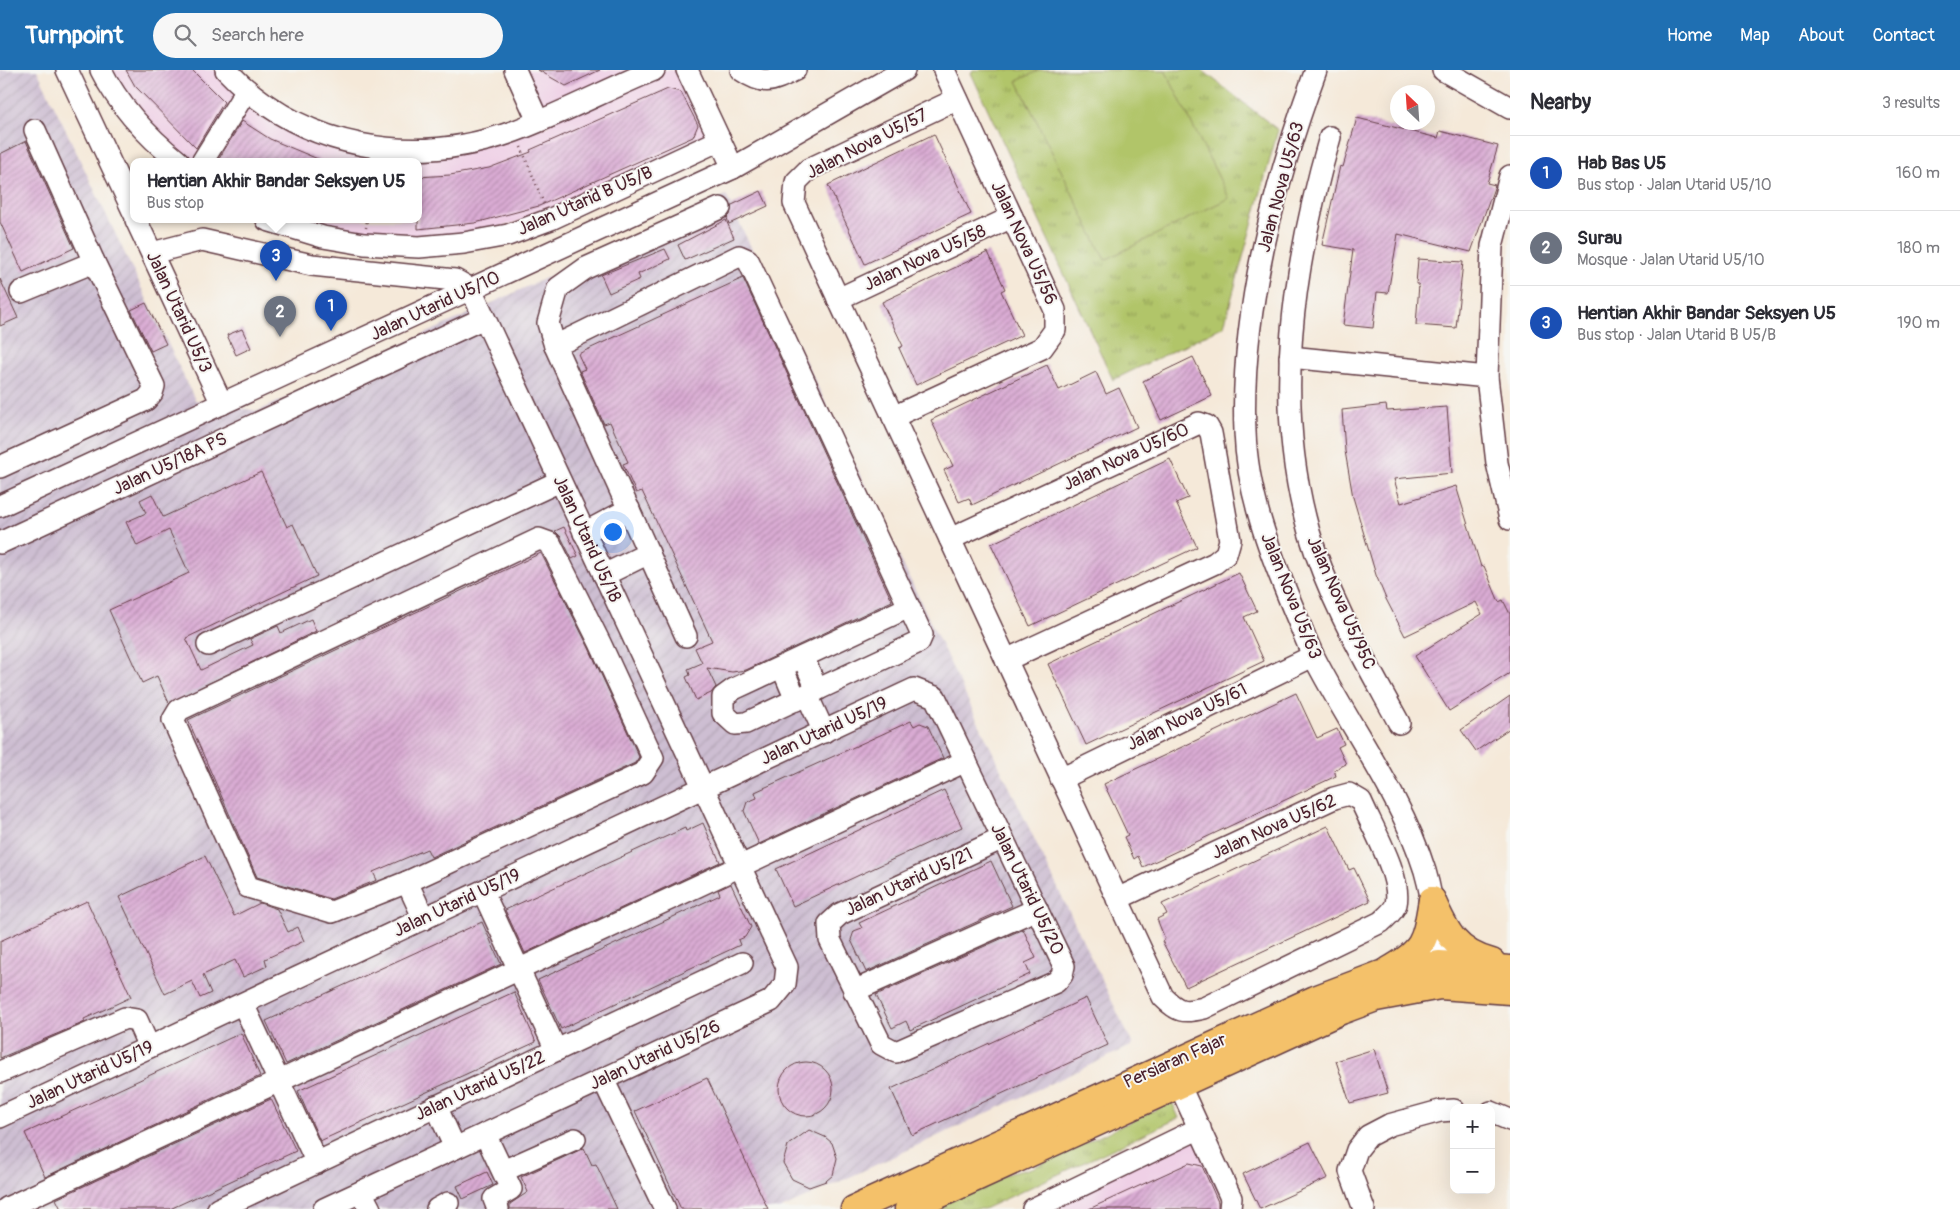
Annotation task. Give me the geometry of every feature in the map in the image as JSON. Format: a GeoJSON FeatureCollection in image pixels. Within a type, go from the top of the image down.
{"type":"FeatureCollection","features":[{"type":"Feature","properties":{"kind":"main road"},"geometry":{"type":"LineString","coordinates":[[1432,900],[1445,930],[1462,948],[1481,960],[1510,968]]}},
{"type":"Feature","properties":{"kind":"main road"},"geometry":{"type":"LineString","coordinates":[[1381,974],[1411,958],[1425,939],[1432,900]]}},
{"type":"Feature","properties":{"kind":"main road","name":"Persiaran Fajar"},"geometry":{"type":"LineString","coordinates":[[908,1209],[1174,1074],[1315,999],[1381,974],[1440,975],[1510,968]]}},
{"type":"Feature","properties":{"kind":"main road"},"geometry":{"type":"LineString","coordinates":[[1174,1074],[1440,975],[1510,991]]}},
{"type":"Feature","properties":{"kind":"main road","name":"Persiaran Fajar"},"geometry":{"type":"LineString","coordinates":[[854,1209],[1174,1074]]}},
{"type":"Feature","properties":{"kind":"street"},"geometry":{"type":"LineString","coordinates":[[67,70],[130,204]]}},
{"type":"Feature","properties":{"kind":"street"},"geometry":{"type":"LineString","coordinates":[[101,70],[110,88],[137,122],[161,148],[174,158]]}},
{"type":"Feature","properties":{"kind":"street"},"geometry":{"type":"LineString","coordinates":[[226,70],[246,91],[295,123],[326,136],[376,148],[423,150],[481,141],[514,131],[538,122],[611,78],[654,70]]}},
{"type":"Feature","properties":{"kind":"street"},"geometry":{"type":"LineString","coordinates":[[516,70],[538,122]]}},
{"type":"Feature","properties":{"kind":"street"},"geometry":{"type":"LineString","coordinates":[[688,70],[733,168]]}},
{"type":"Feature","properties":{"kind":"street"},"geometry":{"type":"LineString","coordinates":[[741,70],[756,81],[772,81],[796,70]]}},
{"type":"Feature","properties":{"kind":"street","name":"Jalan Utarid U5/10"},"geometry":{"type":"LineString","coordinates":[[0,506],[733,168],[904,70]]}},
{"type":"Feature","properties":{"kind":"street","name":"Jalan Nova U5/56"},"geometry":{"type":"LineString","coordinates":[[893,417],[1042,348],[1055,330],[1055,310],[944,70]]}},
{"type":"Feature","properties":{"kind":"street","name":"Jalan Nova U5/63"},"geometry":{"type":"LineString","coordinates":[[1316,70],[1296,126],[1266,236],[1246,360],[1245,434],[1255,497],[1271,555],[1313,656],[1403,815],[1424,870],[1432,900],[1440,975]]}},
{"type":"Feature","properties":{"kind":"street"},"geometry":{"type":"LineString","coordinates":[[1443,70],[1510,108]]}},
{"type":"Feature","properties":{"kind":"street"},"geometry":{"type":"LineString","coordinates":[[204,158],[246,91]]}},
{"type":"Feature","properties":{"kind":"street","name":"Jalan Nova U5/57"},"geometry":{"type":"LineString","coordinates":[[838,299],[794,203],[796,182],[809,169],[957,99]]}},
{"type":"Feature","properties":{"kind":"street"},"geometry":{"type":"LineString","coordinates":[[0,467],[146,400],[152,393],[154,386],[94,262],[35,130]]}},
{"type":"Feature","properties":{"kind":"street","name":"Jalan Nova U5/95C"},"geometry":{"type":"LineString","coordinates":[[1330,137],[1315,190],[1302,249],[1292,310],[1288,399],[1292,444],[1298,488],[1310,533],[1344,619],[1399,723]]}},
{"type":"Feature","properties":{"kind":"street","name":"Jalan Utarid B U5/B"},"geometry":{"type":"LineString","coordinates":[[278,223],[331,238],[364,244],[419,247],[464,243],[508,235],[551,219],[720,140]]}},
{"type":"Feature","properties":{"kind":"street"},"geometry":{"type":"LineString","coordinates":[[1510,176],[1487,376],[1497,463],[1510,519]]}},
{"type":"Feature","properties":{"kind":"street"},"geometry":{"type":"LineString","coordinates":[[686,636],[555,346],[548,323],[558,288],[586,268],[720,208]]}},
{"type":"Feature","properties":{"kind":"street","name":"Jalan Nova U5/58"},"geometry":{"type":"LineString","coordinates":[[838,299],[1012,217]]}},
{"type":"Feature","properties":{"kind":"street","name":"Jalan Utarid U5/3"},"geometry":{"type":"LineString","coordinates":[[138,223],[228,401],[248,428]]}},
{"type":"Feature","properties":{"kind":"street"},"geometry":{"type":"LineString","coordinates":[[152,252],[202,240],[312,265],[455,280],[471,289]]}},
{"type":"Feature","properties":{"kind":"street"},"geometry":{"type":"LineString","coordinates":[[555,346],[739,256],[748,260],[922,635],[920,642],[746,723],[735,724],[723,713],[723,698],[734,689],[909,607]]}},
{"type":"Feature","properties":{"kind":"street"},"geometry":{"type":"LineString","coordinates":[[21,292],[94,262]]}},
{"type":"Feature","properties":{"kind":"street","name":"Jalan Utarid U5/18"},"geometry":{"type":"LineString","coordinates":[[471,289],[704,788]]}},
{"type":"Feature","properties":{"kind":"street"},"geometry":{"type":"LineString","coordinates":[[838,299],[1117,899]]}},
{"type":"Feature","properties":{"kind":"street","name":"Jalan U5/18A PS"},"geometry":{"type":"LineString","coordinates":[[0,543],[484,318]]}},
{"type":"Feature","properties":{"kind":"street"},"geometry":{"type":"LineString","coordinates":[[1290,358],[1487,376]]}},
{"type":"Feature","properties":{"kind":"street","name":"Jalan Nova U5/60"},"geometry":{"type":"LineString","coordinates":[[950,539],[1199,423],[1207,426],[1211,433],[1230,540],[1226,554],[1215,563],[1006,660]]}},
{"type":"Feature","properties":{"kind":"street"},"geometry":{"type":"LineString","coordinates":[[208,645],[560,481]]}},
{"type":"Feature","properties":{"kind":"street"},"geometry":{"type":"LineString","coordinates":[[584,532],[629,509]]}},
{"type":"Feature","properties":{"kind":"street"},"geometry":{"type":"LineString","coordinates":[[539,539],[550,542],[600,643],[653,758],[643,773],[407,882],[332,912],[248,887],[173,720],[178,710],[539,539]]}},
{"type":"Feature","properties":{"kind":"street"},"geometry":{"type":"LineString","coordinates":[[604,575],[649,553]]}},
{"type":"Feature","properties":{"kind":"street"},"geometry":{"type":"LineString","coordinates":[[600,643],[629,628]]}},
{"type":"Feature","properties":{"kind":"street","name":"Jalan Nova U5/61"},"geometry":{"type":"LineString","coordinates":[[1061,779],[1313,656]]}},
{"type":"Feature","properties":{"kind":"street"},"geometry":{"type":"LineString","coordinates":[[803,657],[806,695]]}},
{"type":"Feature","properties":{"kind":"street"},"geometry":{"type":"LineString","coordinates":[[782,667],[806,695],[824,732]]}},
{"type":"Feature","properties":{"kind":"street","name":"Jalan Utarid U5/19"},"geometry":{"type":"LineString","coordinates":[[0,1117],[824,732],[914,688]]}},
{"type":"Feature","properties":{"kind":"street","name":"Jalan Utarid U5/20"},"geometry":{"type":"LineString","coordinates":[[854,991],[881,1044],[896,1052],[1056,982],[1062,974],[1064,966],[935,697],[914,688]]}},
{"type":"Feature","properties":{"kind":"street"},"geometry":{"type":"LineString","coordinates":[[5,1203],[279,1082],[966,761]]}},
{"type":"Feature","properties":{"kind":"street","name":"Jalan Utarid U5/26"},"geometry":{"type":"LineString","coordinates":[[324,1209],[366,1200],[455,1148],[771,1000],[785,984],[787,967],[704,788]]}},
{"type":"Feature","properties":{"kind":"street","name":"Jalan Nova U5/62"},"geometry":{"type":"LineString","coordinates":[[1349,794],[1361,801],[1396,880],[1396,904],[1390,914],[1381,922],[1204,1008],[1189,1012],[1175,1009],[1163,997],[1117,899],[1334,798],[1349,794]]}},
{"type":"Feature","properties":{"kind":"street","name":"Jalan Utarid U5/21"},"geometry":{"type":"LineString","coordinates":[[854,991],[830,940],[829,924],[840,914],[1003,838]]}},
{"type":"Feature","properties":{"kind":"street"},"geometry":{"type":"LineString","coordinates":[[407,882],[424,919]]}},
{"type":"Feature","properties":{"kind":"street"},"geometry":{"type":"LineString","coordinates":[[483,892],[556,1050]]}},
{"type":"Feature","properties":{"kind":"street"},"geometry":{"type":"LineString","coordinates":[[854,991],[1037,909]]}},
{"type":"Feature","properties":{"kind":"street","name":"Jalan Utarid U5/22"},"geometry":{"type":"LineString","coordinates":[[218,1209],[742,963]]}},
{"type":"Feature","properties":{"kind":"street"},"geometry":{"type":"LineString","coordinates":[[243,1004],[317,1163]]}},
{"type":"Feature","properties":{"kind":"street"},"geometry":{"type":"LineString","coordinates":[[0,1072],[126,1018],[137,1020],[149,1048]]}},
{"type":"Feature","properties":{"kind":"street"},"geometry":{"type":"LineString","coordinates":[[1174,1074],[1231,1198],[1230,1209]]}},
{"type":"Feature","properties":{"kind":"street"},"geometry":{"type":"LineString","coordinates":[[602,1079],[665,1209]]}},
{"type":"Feature","properties":{"kind":"street"},"geometry":{"type":"LineString","coordinates":[[436,1106],[455,1148]]}},
{"type":"Feature","properties":{"kind":"street"},"geometry":{"type":"LineString","coordinates":[[1364,1209],[1350,1172],[1356,1150],[1368,1136],[1389,1125],[1440,1111],[1450,1110]]}},
{"type":"Feature","properties":{"kind":"street"},"geometry":{"type":"LineString","coordinates":[[1495,1114],[1510,1120]]}},
{"type":"Feature","properties":{"kind":"street"},"geometry":{"type":"LineString","coordinates":[[1033,1209],[1200,1128]]}},
{"type":"Feature","properties":{"kind":"street"},"geometry":{"type":"LineString","coordinates":[[485,1134],[512,1189],[494,1199],[498,1209]]}},
{"type":"Feature","properties":{"kind":"street"},"geometry":{"type":"LineString","coordinates":[[503,1172],[575,1139]]}},
{"type":"Feature","properties":{"kind":"path"},"geometry":{"type":"LineString","coordinates":[[514,131],[551,219]]}},
{"type":"Feature","properties":{"kind":"shaded area"},"geometry":{"type":"Polygon","coordinates":[[[0,70],[37,70],[195,400],[258,411],[726,195],[1133,1045],[781,1209],[0,1209],[0,70]]]}},
{"type":"Feature","properties":{"kind":"shaded area"},"geometry":{"type":"Polygon","coordinates":[[[107,70],[215,70],[249,105],[405,158],[183,158],[164,144],[107,70]]]}},
{"type":"Feature","properties":{"kind":"shaded area"},"geometry":{"type":"Polygon","coordinates":[[[524,70],[681,70],[712,136],[554,212],[462,237],[368,238],[296,223],[422,223],[422,158],[412,158],[549,126],[524,70]]]}},
{"type":"Feature","properties":{"kind":"shaded area"},"geometry":{"type":"Polygon","coordinates":[[[1199,1134],[1225,1209],[1041,1209],[1199,1134]]]}},
{"type":"Feature","properties":{"kind":"green space"},"geometry":{"type":"Polygon","coordinates":[[[973,70],[1202,70],[1278,130],[1224,326],[1113,380],[971,73],[973,70]]]}},
{"type":"Feature","properties":{"kind":"green space"},"geometry":{"type":"Polygon","coordinates":[[[1040,70],[1165,70],[1229,198],[1105,260],[1017,81],[1040,70]]]}},
{"type":"Feature","properties":{"kind":"green space"},"geometry":{"type":"Polygon","coordinates":[[[1172,1102],[1179,1118],[984,1209],[932,1209],[1003,1175],[1032,1168],[1172,1102]]]}},
{"type":"Feature","properties":{"kind":"building"},"geometry":{"type":"Polygon","coordinates":[[[126,70],[192,70],[224,102],[196,148],[135,86],[126,70]]]}},
{"type":"Feature","properties":{"kind":"building"},"geometry":{"type":"Polygon","coordinates":[[[538,70],[600,70],[566,86],[538,70]]]}},
{"type":"Feature","properties":{"kind":"building"},"geometry":{"type":"Polygon","coordinates":[[[668,89],[681,92],[698,125],[693,137],[539,206],[475,223],[418,229],[418,223],[422,223],[422,177],[450,175],[489,168],[531,152],[530,150],[668,89]]]}},
{"type":"Feature","properties":{"kind":"building"},"geometry":{"type":"Polygon","coordinates":[[[1357,118],[1390,126],[1390,130],[1406,130],[1438,138],[1440,131],[1498,146],[1487,183],[1495,185],[1471,252],[1398,234],[1388,293],[1377,292],[1373,328],[1343,325],[1353,250],[1322,245],[1340,166],[1343,167],[1357,118]]]}},
{"type":"Feature","properties":{"kind":"building"},"geometry":{"type":"Polygon","coordinates":[[[242,121],[270,139],[315,158],[219,158],[242,121]]]}},
{"type":"Feature","properties":{"kind":"building"},"geometry":{"type":"Polygon","coordinates":[[[934,134],[971,214],[865,264],[828,185],[934,134]]]}},
{"type":"Feature","properties":{"kind":"building"},"geometry":{"type":"Polygon","coordinates":[[[26,141],[74,248],[23,272],[0,222],[0,154],[26,141]]]}},
{"type":"Feature","properties":{"kind":"building"},"geometry":{"type":"Polygon","coordinates":[[[761,191],[768,206],[729,224],[727,218],[730,215],[732,205],[761,191]]]}},
{"type":"Feature","properties":{"kind":"building"},"geometry":{"type":"Polygon","coordinates":[[[726,220],[734,238],[685,260],[678,245],[726,220]]]}},
{"type":"Feature","properties":{"kind":"building"},"geometry":{"type":"Polygon","coordinates":[[[665,249],[670,259],[638,274],[640,279],[609,293],[601,275],[665,249]]]}},
{"type":"Feature","properties":{"kind":"building"},"geometry":{"type":"Polygon","coordinates":[[[988,252],[1005,289],[1001,291],[1022,335],[916,385],[899,348],[903,346],[882,302],[988,252]]]}},
{"type":"Feature","properties":{"kind":"building"},"geometry":{"type":"Polygon","coordinates":[[[1418,259],[1463,262],[1456,328],[1416,325],[1419,284],[1416,284],[1418,259]]]}},
{"type":"Feature","properties":{"kind":"building"},"geometry":{"type":"Polygon","coordinates":[[[743,278],[892,601],[746,670],[732,672],[707,668],[716,687],[711,693],[696,700],[686,677],[690,675],[688,669],[702,663],[695,648],[712,641],[642,491],[636,493],[623,464],[628,462],[610,422],[604,424],[580,371],[585,369],[578,354],[743,278]]]}},
{"type":"Feature","properties":{"kind":"building"},"geometry":{"type":"Polygon","coordinates":[[[0,279],[18,318],[0,326],[0,279]]]}},
{"type":"Feature","properties":{"kind":"building"},"geometry":{"type":"Polygon","coordinates":[[[146,303],[166,344],[151,351],[131,310],[146,303]]]}},
{"type":"Feature","properties":{"kind":"building"},"geometry":{"type":"Polygon","coordinates":[[[242,329],[251,348],[236,355],[227,335],[242,329]]]}},
{"type":"Feature","properties":{"kind":"building"},"geometry":{"type":"Polygon","coordinates":[[[1193,357],[1212,396],[1161,420],[1143,381],[1193,357]]]}},
{"type":"Feature","properties":{"kind":"building"},"geometry":{"type":"Polygon","coordinates":[[[1047,365],[1059,390],[1096,372],[1106,394],[1119,388],[1137,427],[972,505],[969,498],[959,502],[944,470],[953,466],[931,420],[1047,365]]]}},
{"type":"Feature","properties":{"kind":"building"},"geometry":{"type":"Polygon","coordinates":[[[1386,405],[1387,411],[1447,407],[1452,473],[1394,479],[1401,503],[1456,486],[1481,567],[1484,566],[1499,602],[1503,600],[1510,614],[1510,673],[1449,711],[1415,656],[1482,614],[1476,602],[1405,636],[1386,599],[1376,575],[1353,497],[1345,451],[1342,410],[1386,405]]]}},
{"type":"Feature","properties":{"kind":"building"},"geometry":{"type":"Polygon","coordinates":[[[1170,459],[1188,498],[1176,503],[1197,547],[1030,626],[991,544],[1170,459]]]}},
{"type":"Feature","properties":{"kind":"building"},"geometry":{"type":"Polygon","coordinates":[[[261,472],[287,527],[293,524],[317,576],[186,638],[201,670],[253,645],[250,639],[278,626],[281,633],[311,619],[316,631],[169,703],[157,676],[142,683],[109,610],[189,573],[169,530],[137,546],[126,522],[146,513],[140,500],[152,494],[163,517],[261,472]]]}},
{"type":"Feature","properties":{"kind":"building"},"geometry":{"type":"Polygon","coordinates":[[[564,527],[578,556],[572,559],[561,537],[555,531],[564,527]]]}},
{"type":"Feature","properties":{"kind":"building"},"geometry":{"type":"Polygon","coordinates":[[[541,553],[589,648],[639,757],[635,763],[431,857],[427,849],[373,872],[377,880],[331,899],[257,877],[188,720],[541,553]]]}},
{"type":"Feature","properties":{"kind":"building"},"geometry":{"type":"Polygon","coordinates":[[[1239,573],[1257,611],[1244,617],[1264,661],[1086,745],[1048,664],[1239,573]]]}},
{"type":"Feature","properties":{"kind":"building"},"geometry":{"type":"Polygon","coordinates":[[[1296,693],[1317,738],[1337,729],[1344,744],[1338,747],[1346,764],[1334,770],[1336,776],[1143,867],[1138,856],[1134,859],[1124,837],[1128,835],[1104,784],[1296,693]]]}},
{"type":"Feature","properties":{"kind":"building"},"geometry":{"type":"Polygon","coordinates":[[[1510,696],[1510,728],[1476,751],[1461,730],[1510,696]]]}},
{"type":"Feature","properties":{"kind":"building"},"geometry":{"type":"Polygon","coordinates":[[[911,721],[914,726],[920,723],[928,726],[943,758],[759,844],[744,811],[747,802],[757,798],[755,792],[911,721]]]}},
{"type":"Feature","properties":{"kind":"building"},"geometry":{"type":"Polygon","coordinates":[[[944,790],[962,827],[793,906],[776,869],[944,790]]]}},
{"type":"Feature","properties":{"kind":"building"},"geometry":{"type":"Polygon","coordinates":[[[703,823],[720,862],[525,953],[505,910],[685,828],[686,831],[703,823]]]}},
{"type":"Feature","properties":{"kind":"building"},"geometry":{"type":"Polygon","coordinates":[[[1328,826],[1349,870],[1354,868],[1370,901],[1186,987],[1162,941],[1165,939],[1157,919],[1167,914],[1162,904],[1328,826]]]}},
{"type":"Feature","properties":{"kind":"building"},"geometry":{"type":"Polygon","coordinates":[[[205,856],[234,916],[260,903],[277,909],[288,932],[298,927],[304,941],[265,959],[267,966],[243,977],[235,960],[203,975],[211,993],[200,998],[192,981],[165,994],[119,897],[205,856]]]}},
{"type":"Feature","properties":{"kind":"building"},"geometry":{"type":"Polygon","coordinates":[[[991,861],[1012,906],[866,972],[851,940],[854,931],[862,928],[859,923],[991,861]]]}},
{"type":"Feature","properties":{"kind":"building"},"geometry":{"type":"Polygon","coordinates":[[[731,884],[751,927],[745,937],[738,940],[740,945],[561,1029],[538,980],[720,895],[718,890],[731,884]]]}},
{"type":"Feature","properties":{"kind":"building"},"geometry":{"type":"Polygon","coordinates":[[[87,901],[131,997],[84,1019],[85,1022],[0,1058],[0,941],[87,901]]]}},
{"type":"Feature","properties":{"kind":"building"},"geometry":{"type":"Polygon","coordinates":[[[482,922],[501,964],[286,1064],[266,1021],[482,922]]]}},
{"type":"Feature","properties":{"kind":"building"},"geometry":{"type":"Polygon","coordinates":[[[1023,929],[1036,958],[1025,963],[1030,974],[910,1030],[906,1021],[892,1028],[876,995],[1023,929]]]}},
{"type":"Feature","properties":{"kind":"building"},"geometry":{"type":"Polygon","coordinates":[[[514,992],[536,1042],[320,1141],[298,1091],[514,992]]]}},
{"type":"Feature","properties":{"kind":"building"},"geometry":{"type":"Polygon","coordinates":[[[1086,998],[1108,1045],[912,1135],[891,1089],[1086,998]]]}},
{"type":"Feature","properties":{"kind":"building"},"geometry":{"type":"Polygon","coordinates":[[[241,1033],[260,1076],[45,1177],[25,1133],[241,1033]]]}},
{"type":"Feature","properties":{"kind":"building"},"geometry":{"type":"Polygon","coordinates":[[[1374,1049],[1388,1093],[1350,1103],[1336,1061],[1374,1049]]]}},
{"type":"Feature","properties":{"kind":"building"},"geometry":{"type":"Polygon","coordinates":[[[806,1062],[816,1064],[825,1070],[831,1079],[833,1089],[831,1099],[825,1108],[816,1114],[806,1116],[796,1114],[787,1108],[781,1099],[779,1089],[781,1079],[787,1070],[796,1064],[806,1062]]]}},
{"type":"Feature","properties":{"kind":"building"},"geometry":{"type":"Polygon","coordinates":[[[707,1078],[768,1209],[681,1209],[635,1111],[707,1078]]]}},
{"type":"Feature","properties":{"kind":"building"},"geometry":{"type":"Polygon","coordinates":[[[271,1099],[296,1151],[170,1209],[61,1209],[56,1199],[271,1099]]]}},
{"type":"Feature","properties":{"kind":"building"},"geometry":{"type":"Polygon","coordinates":[[[809,1130],[825,1137],[832,1143],[837,1158],[833,1175],[826,1181],[809,1187],[792,1179],[783,1163],[788,1145],[809,1130]]]}},
{"type":"Feature","properties":{"kind":"building"},"geometry":{"type":"Polygon","coordinates":[[[1310,1142],[1328,1178],[1260,1209],[1243,1174],[1310,1142]]]}},
{"type":"Feature","properties":{"kind":"building"},"geometry":{"type":"Polygon","coordinates":[[[584,1148],[592,1165],[596,1164],[617,1209],[510,1209],[510,1204],[528,1192],[521,1177],[584,1148]]]}},
{"type":"Feature","properties":{"kind":"building"},"geometry":{"type":"Polygon","coordinates":[[[1189,1163],[1202,1166],[1218,1202],[1218,1209],[1089,1209],[1189,1163]]]}},
{"type":"Feature","properties":{"kind":"building"},"geometry":{"type":"Polygon","coordinates":[[[487,1172],[493,1185],[463,1199],[457,1186],[487,1172]]]}},
{"type":"Feature","properties":{"kind":"place","name":"Hentian Akhir Bandar Seksyen U5"},"geometry":{"type":"Point","coordinates":[276,281]}},
{"type":"Feature","properties":{"kind":"place","name":"Hab Bas U5"},"geometry":{"type":"Point","coordinates":[331,331]}},
{"type":"Feature","properties":{"kind":"place","name":"Surau"},"geometry":{"type":"Point","coordinates":[280,337]}}]}
